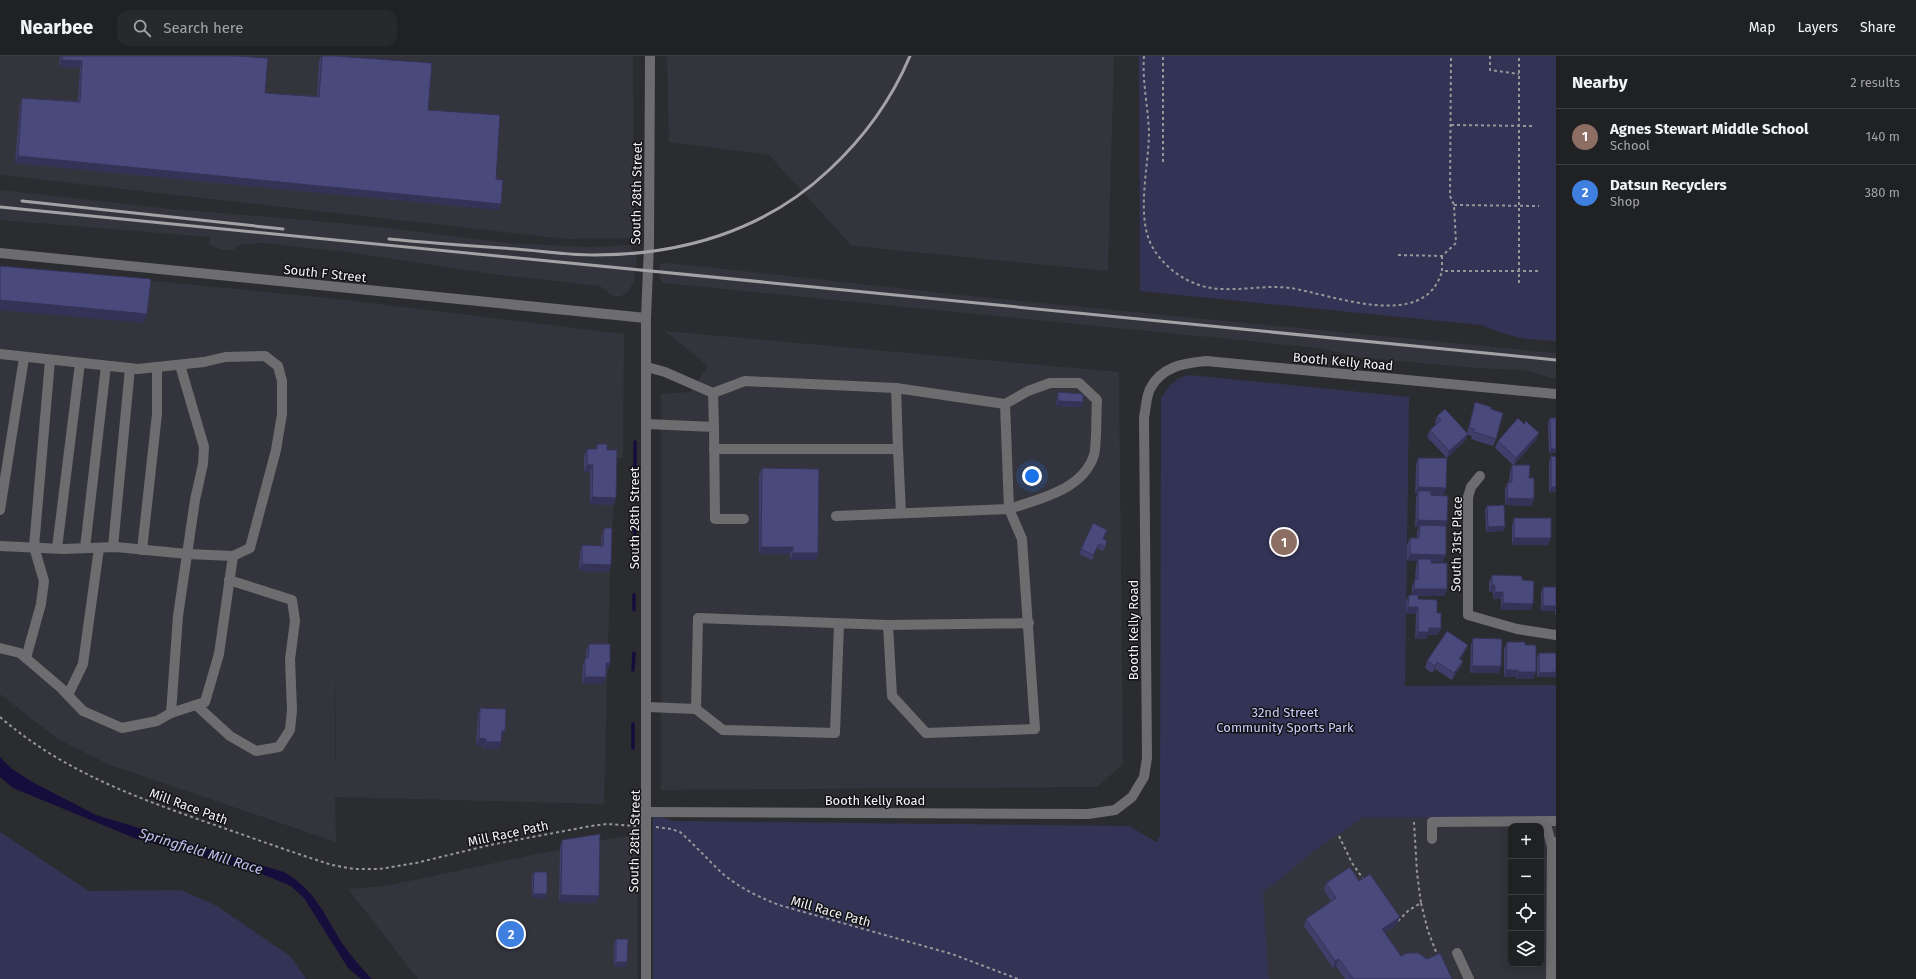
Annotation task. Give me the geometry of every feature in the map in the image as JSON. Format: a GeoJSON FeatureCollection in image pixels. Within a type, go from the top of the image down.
{"type":"FeatureCollection","features":[{"type":"Feature","properties":{"kind":"street","name":"South 28th Street"},"geometry":{"type":"LineString","coordinates":[[646,979],[646,318],[649,245],[650,56]]}},
{"type":"Feature","properties":{"kind":"street","name":"South F Street"},"geometry":{"type":"LineString","coordinates":[[0,253],[646,318]]}},
{"type":"Feature","properties":{"kind":"street"},"geometry":{"type":"LineString","coordinates":[[0,354],[24,358],[130,368],[180,365],[204,362],[225,357],[265,356],[278,366],[282,380],[282,414],[276,450],[250,548],[233,556],[188,554],[113,547],[57,548],[0,546]]}},
{"type":"Feature","properties":{"kind":"street"},"geometry":{"type":"LineString","coordinates":[[0,510],[24,358]]}},
{"type":"Feature","properties":{"kind":"street"},"geometry":{"type":"LineString","coordinates":[[26,658],[41,604],[44,581],[34,547],[50,360]]}},
{"type":"Feature","properties":{"kind":"street","name":"Booth Kelly Road"},"geometry":{"type":"LineString","coordinates":[[647,812],[1088,814],[1115,810],[1132,797],[1144,778],[1147,758],[1144,417],[1149,390],[1164,372],[1183,363],[1206,361],[1556,394]]}},
{"type":"Feature","properties":{"kind":"street"},"geometry":{"type":"LineString","coordinates":[[57,548],[80,363]]}},
{"type":"Feature","properties":{"kind":"street"},"geometry":{"type":"LineString","coordinates":[[171,713],[178,616],[195,500],[203,464],[204,447],[180,365]]}},
{"type":"Feature","properties":{"kind":"street"},"geometry":{"type":"LineString","coordinates":[[85,548],[106,366]]}},
{"type":"Feature","properties":{"kind":"street"},"geometry":{"type":"LineString","coordinates":[[142,550],[157,414],[157,367]]}},
{"type":"Feature","properties":{"kind":"street"},"geometry":{"type":"LineString","coordinates":[[647,367],[665,372],[713,393],[745,381],[896,388],[1005,404],[1028,391],[1050,383],[1079,383],[1097,400],[1094,455],[1082,475],[1056,493],[1009,509],[836,516]]}},
{"type":"Feature","properties":{"kind":"street"},"geometry":{"type":"LineString","coordinates":[[113,547],[130,368]]}},
{"type":"Feature","properties":{"kind":"street"},"geometry":{"type":"LineString","coordinates":[[896,388],[900,513]]}},
{"type":"Feature","properties":{"kind":"street"},"geometry":{"type":"LineString","coordinates":[[713,393],[715,519],[744,519]]}},
{"type":"Feature","properties":{"kind":"street"},"geometry":{"type":"LineString","coordinates":[[888,626],[892,696],[926,733],[1035,730],[1029,623],[1022,539],[1009,509],[1005,404]]}},
{"type":"Feature","properties":{"kind":"street"},"geometry":{"type":"LineString","coordinates":[[647,424],[714,427]]}},
{"type":"Feature","properties":{"kind":"street"},"geometry":{"type":"LineString","coordinates":[[714,449],[898,450]]}},
{"type":"Feature","properties":{"kind":"street","name":"South 31st Place"},"geometry":{"type":"LineString","coordinates":[[1480,476],[1470,487],[1468,497],[1468,615],[1517,629],[1556,635]]}},
{"type":"Feature","properties":{"kind":"street"},"geometry":{"type":"LineString","coordinates":[[68,695],[83,664],[99,548]]}},
{"type":"Feature","properties":{"kind":"street"},"geometry":{"type":"LineString","coordinates":[[0,648],[20,653],[84,711],[122,728],[157,722],[171,713],[205,702],[219,654],[233,556]]}},
{"type":"Feature","properties":{"kind":"street"},"geometry":{"type":"LineString","coordinates":[[196,706],[230,736],[256,751],[279,747],[290,730],[292,710],[290,659],[296,620],[292,600],[229,580]]}},
{"type":"Feature","properties":{"kind":"street"},"geometry":{"type":"LineString","coordinates":[[696,709],[698,618],[888,626],[1029,623]]}},
{"type":"Feature","properties":{"kind":"street"},"geometry":{"type":"LineString","coordinates":[[647,707],[696,709],[723,730],[835,733],[838,624]]}},
{"type":"Feature","properties":{"kind":"street"},"geometry":{"type":"LineString","coordinates":[[1432,839],[1432,822],[1556,820]]}},
{"type":"Feature","properties":{"kind":"street"},"geometry":{"type":"LineString","coordinates":[[1538,821],[1547,828],[1554,844],[1551,979]]}},
{"type":"Feature","properties":{"kind":"street"},"geometry":{"type":"LineString","coordinates":[[1457,953],[1469,979]]}},
{"type":"Feature","properties":{"kind":"path"},"geometry":{"type":"LineString","coordinates":[[1144,56],[1148,136],[1143,205],[1144,221],[1152,247],[1171,270],[1191,281],[1213,288],[1283,287],[1307,291],[1353,303],[1381,305],[1398,304],[1418,300],[1431,291],[1437,285],[1442,271],[1442,256]]}},
{"type":"Feature","properties":{"kind":"path"},"geometry":{"type":"LineString","coordinates":[[1163,56],[1163,162]]}},
{"type":"Feature","properties":{"kind":"path"},"geometry":{"type":"LineString","coordinates":[[1398,255],[1442,256],[1456,243],[1454,205],[1450,196],[1451,56]]}},
{"type":"Feature","properties":{"kind":"path"},"geometry":{"type":"LineString","coordinates":[[1490,56],[1490,70],[1519,74]]}},
{"type":"Feature","properties":{"kind":"path"},"geometry":{"type":"LineString","coordinates":[[1519,56],[1519,283]]}},
{"type":"Feature","properties":{"kind":"path"},"geometry":{"type":"LineString","coordinates":[[1451,125],[1532,126]]}},
{"type":"Feature","properties":{"kind":"path"},"geometry":{"type":"LineString","coordinates":[[1454,205],[1539,206]]}},
{"type":"Feature","properties":{"kind":"path"},"geometry":{"type":"LineString","coordinates":[[1442,271],[1538,271]]}},
{"type":"Feature","properties":{"kind":"path","name":"Mill Race Path"},"geometry":{"type":"LineString","coordinates":[[0,717],[42,749],[86,775],[176,811],[332,865],[354,869],[379,869],[416,863],[490,844],[591,826],[607,824],[661,827],[680,832],[723,874],[753,894],[779,906],[952,954],[1018,979]]}},
{"type":"Feature","properties":{"kind":"path"},"geometry":{"type":"LineString","coordinates":[[1414,822],[1415,855],[1421,903],[1428,931],[1439,960]]}},
{"type":"Feature","properties":{"kind":"path"},"geometry":{"type":"LineString","coordinates":[[1339,836],[1352,863],[1365,881]]}},
{"type":"Feature","properties":{"kind":"path"},"geometry":{"type":"LineString","coordinates":[[1392,916],[1397,922],[1409,910],[1421,903]]}},
{"type":"Feature","properties":{"kind":"shaded area"},"geometry":{"type":"Polygon","coordinates":[[[0,56],[633,56],[634,238],[566,239],[0,175],[0,56]]]}},
{"type":"Feature","properties":{"kind":"shaded area"},"geometry":{"type":"Polygon","coordinates":[[[667,56],[1114,56],[1108,271],[852,246],[769,155],[669,142],[667,56]]]}},
{"type":"Feature","properties":{"kind":"shaded area"},"geometry":{"type":"Polygon","coordinates":[[[0,190],[161,208],[362,225],[508,243],[589,247],[630,245],[637,258],[634,280],[629,291],[621,296],[614,297],[600,286],[499,275],[347,252],[263,243],[239,245],[233,250],[221,250],[210,245],[209,237],[0,220],[0,190]]]}},
{"type":"Feature","properties":{"kind":"shaded area"},"geometry":{"type":"Polygon","coordinates":[[[671,263],[969,296],[1556,353],[1556,379],[1523,370],[1477,368],[1363,358],[1319,348],[663,283],[660,279],[660,264],[671,263]]]}},
{"type":"Feature","properties":{"kind":"shaded area"},"geometry":{"type":"Polygon","coordinates":[[[0,266],[337,299],[624,334],[623,458],[616,458],[610,572],[604,804],[335,797],[336,842],[110,765],[58,739],[0,694],[0,266]],[[336,656],[335,760],[336,760],[336,656]]]}},
{"type":"Feature","properties":{"kind":"shaded area"},"geometry":{"type":"Polygon","coordinates":[[[665,331],[1119,372],[1123,764],[1097,787],[661,790],[661,394],[690,392],[708,366],[665,331]]]}},
{"type":"Feature","properties":{"kind":"shaded area"},"geometry":{"type":"Polygon","coordinates":[[[1189,375],[1409,397],[1405,686],[1556,685],[1556,979],[1269,979],[1161,399],[1171,384],[1178,378],[1189,375]]]}},
{"type":"Feature","properties":{"kind":"shaded area"},"geometry":{"type":"Polygon","coordinates":[[[637,834],[638,979],[418,979],[348,889],[385,886],[637,834]]]}},
{"type":"Feature","properties":{"kind":"green space"},"geometry":{"type":"Polygon","coordinates":[[[1139,56],[1556,56],[1556,341],[1526,339],[1502,333],[1481,325],[1140,291],[1139,56]]]}},
{"type":"Feature","properties":{"kind":"green space","name":"32nd Street Community Sports Park"},"geometry":{"type":"Polygon","coordinates":[[[1189,375],[1409,397],[1405,686],[1556,685],[1556,816],[1362,818],[1314,851],[1263,893],[1269,979],[653,979],[653,814],[673,821],[1129,826],[1156,842],[1160,837],[1161,399],[1172,384],[1189,375]]]}},
{"type":"Feature","properties":{"kind":"green space"},"geometry":{"type":"Polygon","coordinates":[[[0,832],[89,891],[181,890],[217,906],[290,956],[306,979],[0,979],[0,832]]]}},
{"type":"Feature","properties":{"kind":"water","name":"Springfield Mill Race"},"geometry":{"type":"Polygon","coordinates":[[[0,757],[12,769],[34,783],[96,815],[284,872],[304,887],[318,903],[345,948],[372,979],[361,979],[348,968],[304,898],[291,886],[262,874],[137,839],[13,788],[0,777],[0,757]]]}},
{"type":"Feature","properties":{"kind":"building"},"geometry":{"type":"Polygon","coordinates":[[[62,56],[236,56],[268,58],[265,93],[319,97],[322,56],[432,63],[428,110],[500,115],[496,179],[503,180],[501,204],[18,156],[22,98],[80,102],[82,61],[62,60],[62,56]]]}},
{"type":"Feature","properties":{"kind":"building"},"geometry":{"type":"Polygon","coordinates":[[[0,266],[151,279],[147,314],[0,300],[0,266]]]}},
{"type":"Feature","properties":{"kind":"building"},"geometry":{"type":"Polygon","coordinates":[[[1058,392],[1083,394],[1083,402],[1058,401],[1058,392]]]}},
{"type":"Feature","properties":{"kind":"building"},"geometry":{"type":"Polygon","coordinates":[[[1475,402],[1503,413],[1496,439],[1474,432],[1474,429],[1469,428],[1475,402]]]}},
{"type":"Feature","properties":{"kind":"building"},"geometry":{"type":"Polygon","coordinates":[[[1445,409],[1468,434],[1449,451],[1430,430],[1441,420],[1437,416],[1445,409]]]}},
{"type":"Feature","properties":{"kind":"building"},"geometry":{"type":"Polygon","coordinates":[[[1518,418],[1524,424],[1526,421],[1539,433],[1516,458],[1498,441],[1518,418]]]}},
{"type":"Feature","properties":{"kind":"building"},"geometry":{"type":"Polygon","coordinates":[[[1550,418],[1556,418],[1556,449],[1551,449],[1550,418]]]}},
{"type":"Feature","properties":{"kind":"building"},"geometry":{"type":"Polygon","coordinates":[[[597,444],[607,444],[607,450],[617,450],[616,498],[592,497],[593,465],[587,465],[587,449],[597,449],[597,444]]]}},
{"type":"Feature","properties":{"kind":"building"},"geometry":{"type":"Polygon","coordinates":[[[1551,456],[1556,457],[1556,487],[1551,487],[1551,456]]]}},
{"type":"Feature","properties":{"kind":"building"},"geometry":{"type":"Polygon","coordinates":[[[1418,458],[1447,458],[1446,488],[1418,487],[1418,458]]]}},
{"type":"Feature","properties":{"kind":"building"},"geometry":{"type":"Polygon","coordinates":[[[1512,465],[1530,465],[1529,478],[1534,478],[1534,499],[1507,498],[1508,482],[1512,482],[1512,465]]]}},
{"type":"Feature","properties":{"kind":"building"},"geometry":{"type":"Polygon","coordinates":[[[762,468],[819,469],[818,553],[793,553],[793,547],[761,547],[762,468]]]}},
{"type":"Feature","properties":{"kind":"building"},"geometry":{"type":"Polygon","coordinates":[[[1418,491],[1431,491],[1431,495],[1448,496],[1447,521],[1418,520],[1418,491]]]}},
{"type":"Feature","properties":{"kind":"building"},"geometry":{"type":"Polygon","coordinates":[[[1504,505],[1505,526],[1488,527],[1487,506],[1504,505]]]}},
{"type":"Feature","properties":{"kind":"building"},"geometry":{"type":"Polygon","coordinates":[[[1514,518],[1551,518],[1551,538],[1514,538],[1514,518]]]}},
{"type":"Feature","properties":{"kind":"building"},"geometry":{"type":"Polygon","coordinates":[[[1093,523],[1107,530],[1103,539],[1107,541],[1105,547],[1099,544],[1093,555],[1081,549],[1093,523]]]}},
{"type":"Feature","properties":{"kind":"building"},"geometry":{"type":"Polygon","coordinates":[[[1420,525],[1446,526],[1446,555],[1410,554],[1410,538],[1419,538],[1420,525]]]}},
{"type":"Feature","properties":{"kind":"building"},"geometry":{"type":"Polygon","coordinates":[[[604,528],[612,528],[611,565],[582,564],[582,545],[603,546],[604,528]]]}},
{"type":"Feature","properties":{"kind":"building"},"geometry":{"type":"Polygon","coordinates":[[[1418,559],[1431,559],[1431,563],[1447,563],[1447,589],[1414,589],[1415,579],[1418,579],[1418,559]]]}},
{"type":"Feature","properties":{"kind":"building"},"geometry":{"type":"Polygon","coordinates":[[[1492,575],[1522,576],[1522,580],[1534,581],[1533,604],[1503,603],[1503,592],[1495,592],[1495,585],[1492,585],[1492,575]]]}},
{"type":"Feature","properties":{"kind":"building"},"geometry":{"type":"Polygon","coordinates":[[[1543,587],[1556,587],[1556,606],[1543,606],[1543,587]]]}},
{"type":"Feature","properties":{"kind":"building"},"geometry":{"type":"Polygon","coordinates":[[[1409,595],[1418,595],[1418,599],[1437,600],[1437,613],[1441,613],[1441,628],[1429,628],[1429,632],[1418,632],[1418,607],[1408,607],[1409,595]]]}},
{"type":"Feature","properties":{"kind":"building"},"geometry":{"type":"Polygon","coordinates":[[[1447,631],[1468,645],[1459,659],[1463,661],[1454,673],[1437,662],[1435,666],[1427,661],[1447,631]]]}},
{"type":"Feature","properties":{"kind":"building"},"geometry":{"type":"Polygon","coordinates":[[[1473,638],[1502,639],[1501,666],[1472,666],[1473,638]]]}},
{"type":"Feature","properties":{"kind":"building"},"geometry":{"type":"Polygon","coordinates":[[[1507,642],[1525,642],[1525,645],[1536,645],[1536,672],[1506,670],[1507,642]]]}},
{"type":"Feature","properties":{"kind":"building"},"geometry":{"type":"Polygon","coordinates":[[[589,644],[610,644],[610,663],[606,663],[606,677],[585,677],[585,658],[588,658],[589,644]]]}},
{"type":"Feature","properties":{"kind":"building"},"geometry":{"type":"Polygon","coordinates":[[[1539,653],[1556,653],[1556,672],[1539,673],[1539,653]]]}},
{"type":"Feature","properties":{"kind":"building"},"geometry":{"type":"Polygon","coordinates":[[[480,708],[506,709],[505,731],[502,731],[501,742],[486,742],[486,739],[479,738],[480,708]]]}},
{"type":"Feature","properties":{"kind":"building"},"geometry":{"type":"Polygon","coordinates":[[[600,834],[599,896],[561,895],[562,840],[600,834]]]}},
{"type":"Feature","properties":{"kind":"building"},"geometry":{"type":"Polygon","coordinates":[[[1350,867],[1359,881],[1370,874],[1400,917],[1382,929],[1401,956],[1407,953],[1418,953],[1427,959],[1440,953],[1452,979],[1353,979],[1339,959],[1335,961],[1306,919],[1336,898],[1326,883],[1350,867]]]}},
{"type":"Feature","properties":{"kind":"building"},"geometry":{"type":"Polygon","coordinates":[[[534,872],[547,872],[547,894],[533,894],[534,872]]]}},
{"type":"Feature","properties":{"kind":"building"},"geometry":{"type":"Polygon","coordinates":[[[616,939],[628,939],[627,962],[616,962],[616,939]]]}},
{"type":"Feature","properties":{"kind":"waterway"},"geometry":{"type":"LineString","coordinates":[[635,442],[635,492]]}},
{"type":"Feature","properties":{"kind":"waterway"},"geometry":{"type":"LineString","coordinates":[[635,527],[635,557]]}},
{"type":"Feature","properties":{"kind":"waterway"},"geometry":{"type":"LineString","coordinates":[[634,595],[634,610]]}},
{"type":"Feature","properties":{"kind":"waterway"},"geometry":{"type":"LineString","coordinates":[[633,670],[634,653]]}},
{"type":"Feature","properties":{"kind":"waterway"},"geometry":{"type":"LineString","coordinates":[[633,724],[633,748]]}},
{"type":"Feature","properties":{"kind":"waterway"},"geometry":{"type":"LineString","coordinates":[[632,867],[632,883]]}},
{"type":"Feature","properties":{"kind":"railway"},"geometry":{"type":"LineString","coordinates":[[389,239],[565,254],[594,255],[626,254],[658,250],[720,236],[749,224],[777,209],[803,192],[828,171],[865,132],[875,118],[894,88],[910,56]]}},
{"type":"Feature","properties":{"kind":"railway"},"geometry":{"type":"LineString","coordinates":[[22,201],[283,229]]}},
{"type":"Feature","properties":{"kind":"railway"},"geometry":{"type":"LineString","coordinates":[[0,207],[1556,360]]}},
{"type":"Feature","properties":{"kind":"place","name":"Agnes Stewart Middle School"},"geometry":{"type":"Point","coordinates":[1284,542]}},
{"type":"Feature","properties":{"kind":"place","name":"Datsun Recyclers"},"geometry":{"type":"Point","coordinates":[511,934]}}]}
